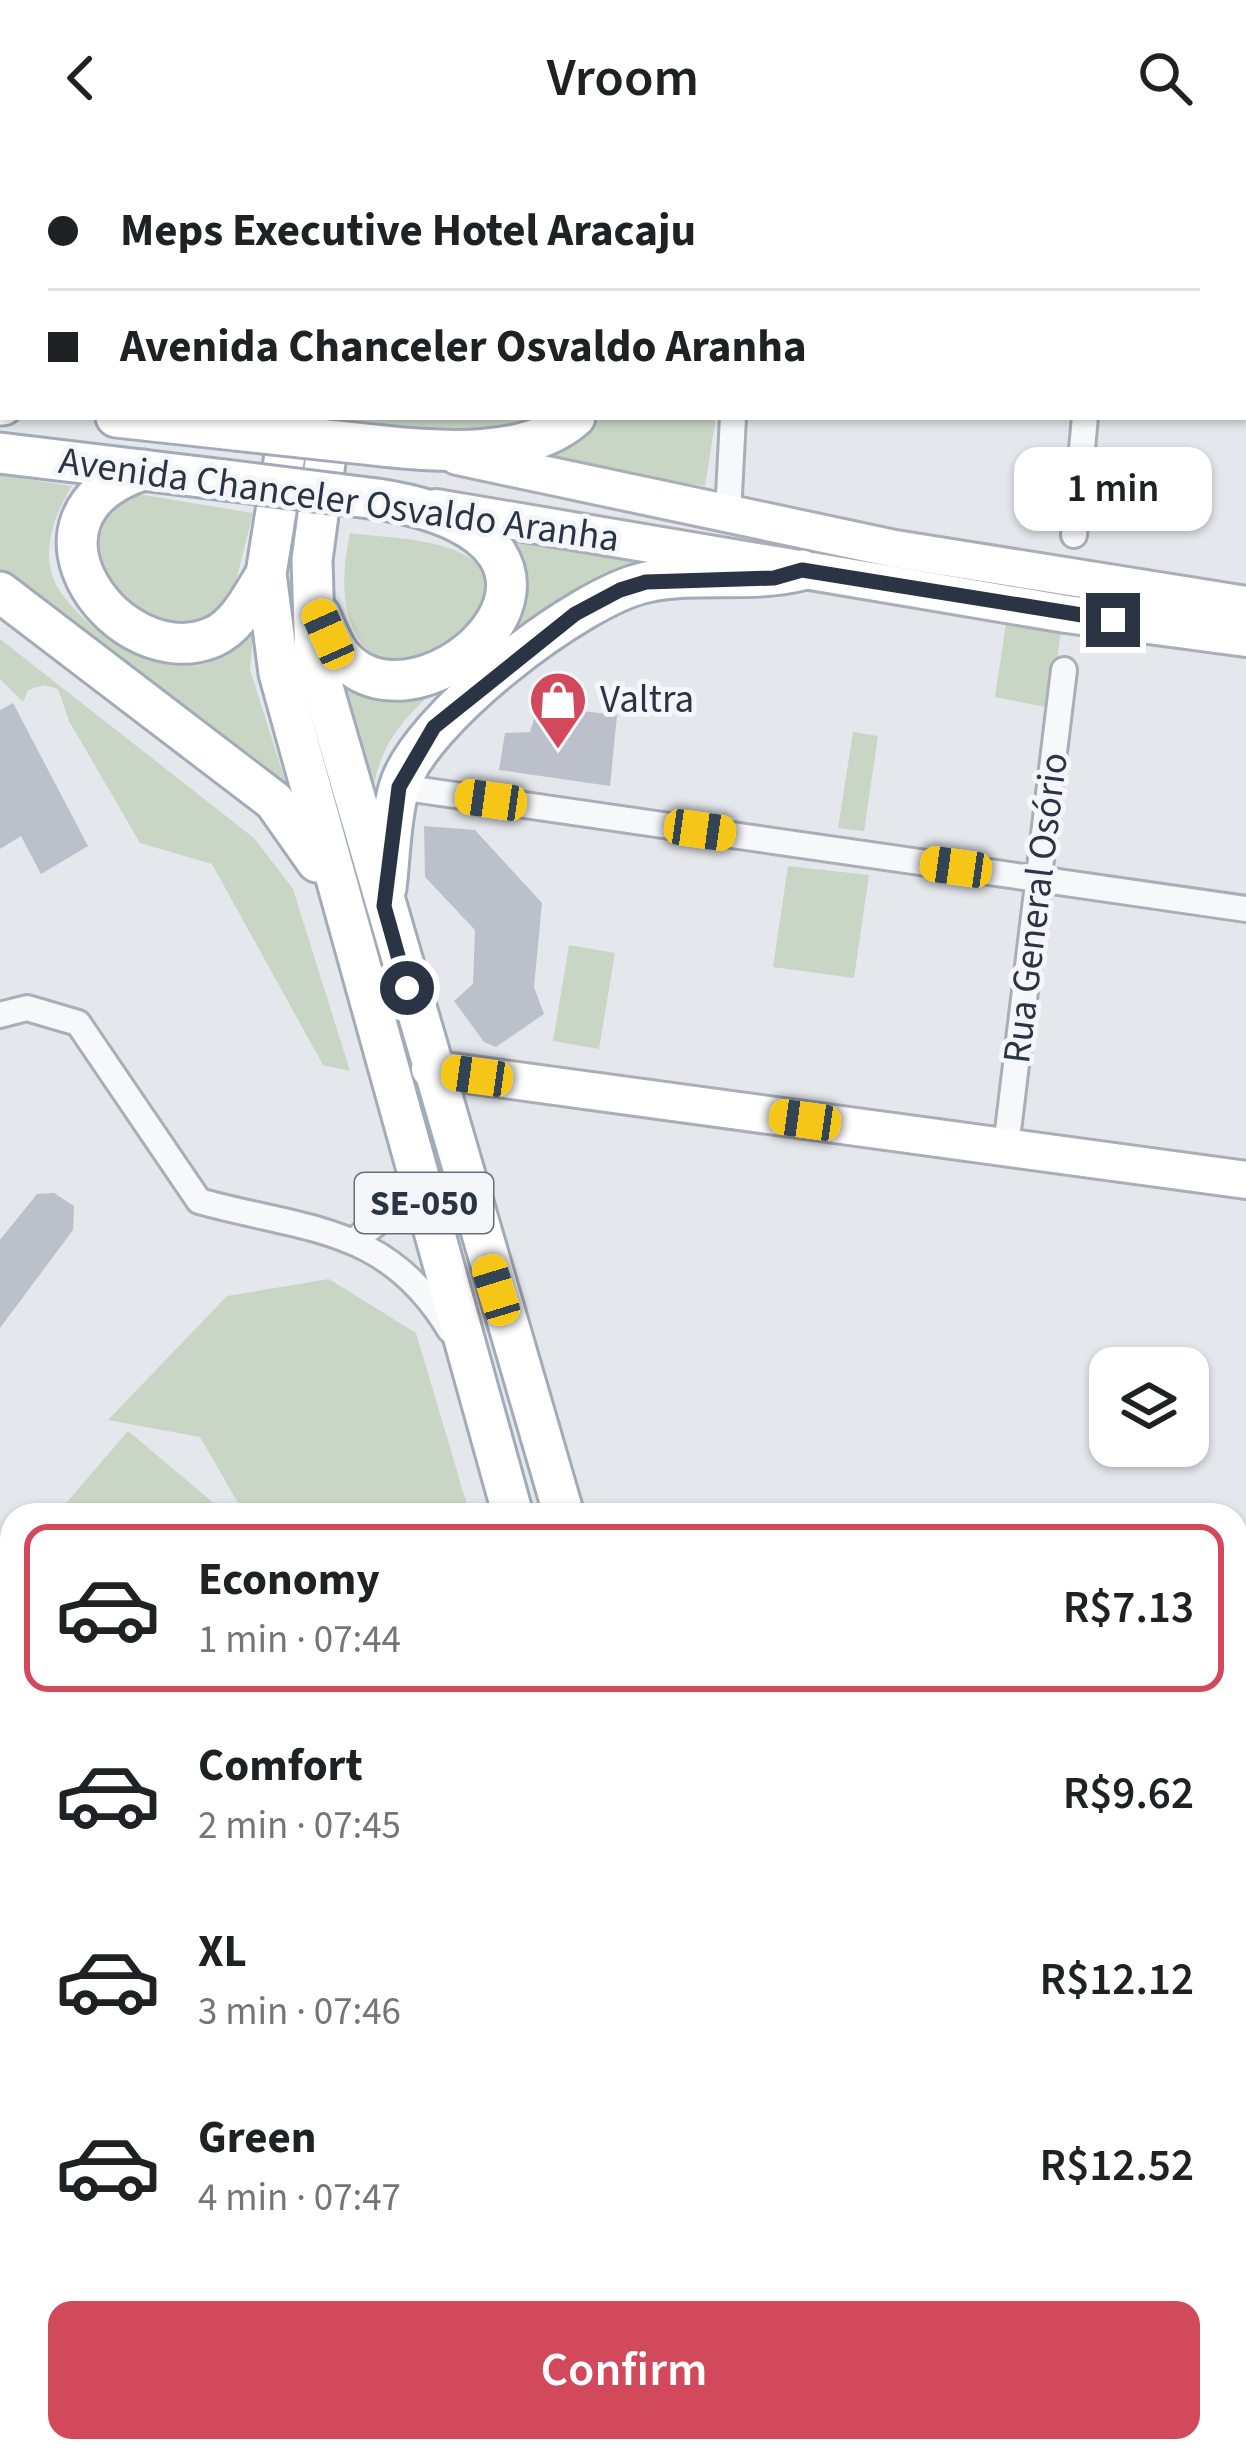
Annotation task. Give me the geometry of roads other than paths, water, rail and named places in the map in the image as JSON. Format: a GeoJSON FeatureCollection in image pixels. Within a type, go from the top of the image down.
{"type":"FeatureCollection","features":[{"type":"Feature","properties":{"kind":"main road","name":"SE-050"},"geometry":{"type":"LineString","coordinates":[[291,420],[266,574],[279,673],[336,892],[509,1503]]}},
{"type":"Feature","properties":{"kind":"main road","name":"SE-050"},"geometry":{"type":"LineString","coordinates":[[332,420],[311,594],[320,677],[559,1503]]}},
{"type":"Feature","properties":{"kind":"main road"},"geometry":{"type":"LineString","coordinates":[[436,452],[532,440],[569,420]]}},
{"type":"Feature","properties":{"kind":"main road","name":"Avenida Chanceler Osvaldo Aranha"},"geometry":{"type":"LineString","coordinates":[[178,421],[436,452],[1060,579],[1246,605]]}},
{"type":"Feature","properties":{"kind":"main road","name":"Avenida Chanceler Osvaldo Aranha"},"geometry":{"type":"LineString","coordinates":[[0,453],[433,508],[1246,638]]}},
{"type":"Feature","properties":{"kind":"main road"},"geometry":{"type":"LineString","coordinates":[[143,470],[97,490],[73,527],[70,544],[78,576],[104,607],[156,640],[181,644],[213,637],[231,624],[266,574]]}},
{"type":"Feature","properties":{"kind":"main road"},"geometry":{"type":"LineString","coordinates":[[311,594],[341,656],[356,668],[378,676],[406,677],[436,672],[463,658],[501,619],[506,577],[499,557],[484,541],[433,508]]}},
{"type":"Feature","properties":{"kind":"main road"},"geometry":{"type":"LineString","coordinates":[[384,906],[399,787],[434,727],[597,600],[646,582],[774,578],[802,570]]}},
{"type":"Feature","properties":{"kind":"main road"},"geometry":{"type":"LineString","coordinates":[[0,592],[274,801],[336,892]]}},
{"type":"Feature","properties":{"kind":"main road"},"geometry":{"type":"LineString","coordinates":[[430,1069],[1246,1180]]}},
{"type":"Feature","properties":{"kind":"street"},"geometry":{"type":"LineString","coordinates":[[728,514],[733,420]]}},
{"type":"Feature","properties":{"kind":"street"},"geometry":{"type":"LineString","coordinates":[[1074,536],[1085,420]]}},
{"type":"Feature","properties":{"kind":"street","name":"Rua General Osório"},"geometry":{"type":"LineString","coordinates":[[1006,1147],[1064,670]]}},
{"type":"Feature","properties":{"kind":"street"},"geometry":{"type":"LineString","coordinates":[[399,787],[1246,909]]}},
{"type":"Feature","properties":{"kind":"street"},"geometry":{"type":"LineString","coordinates":[[0,1015],[27,1008],[78,1023],[199,1202],[356,1240],[412,1276],[464,1353]]}},
{"type":"Feature","properties":{"kind":"street"},"geometry":{"type":"LineString","coordinates":[[356,1240],[403,1203],[413,1162]]}},
{"type":"Feature","properties":{"kind":"place","name":"Valtra"},"geometry":{"type":"Point","coordinates":[558,751]}}]}
